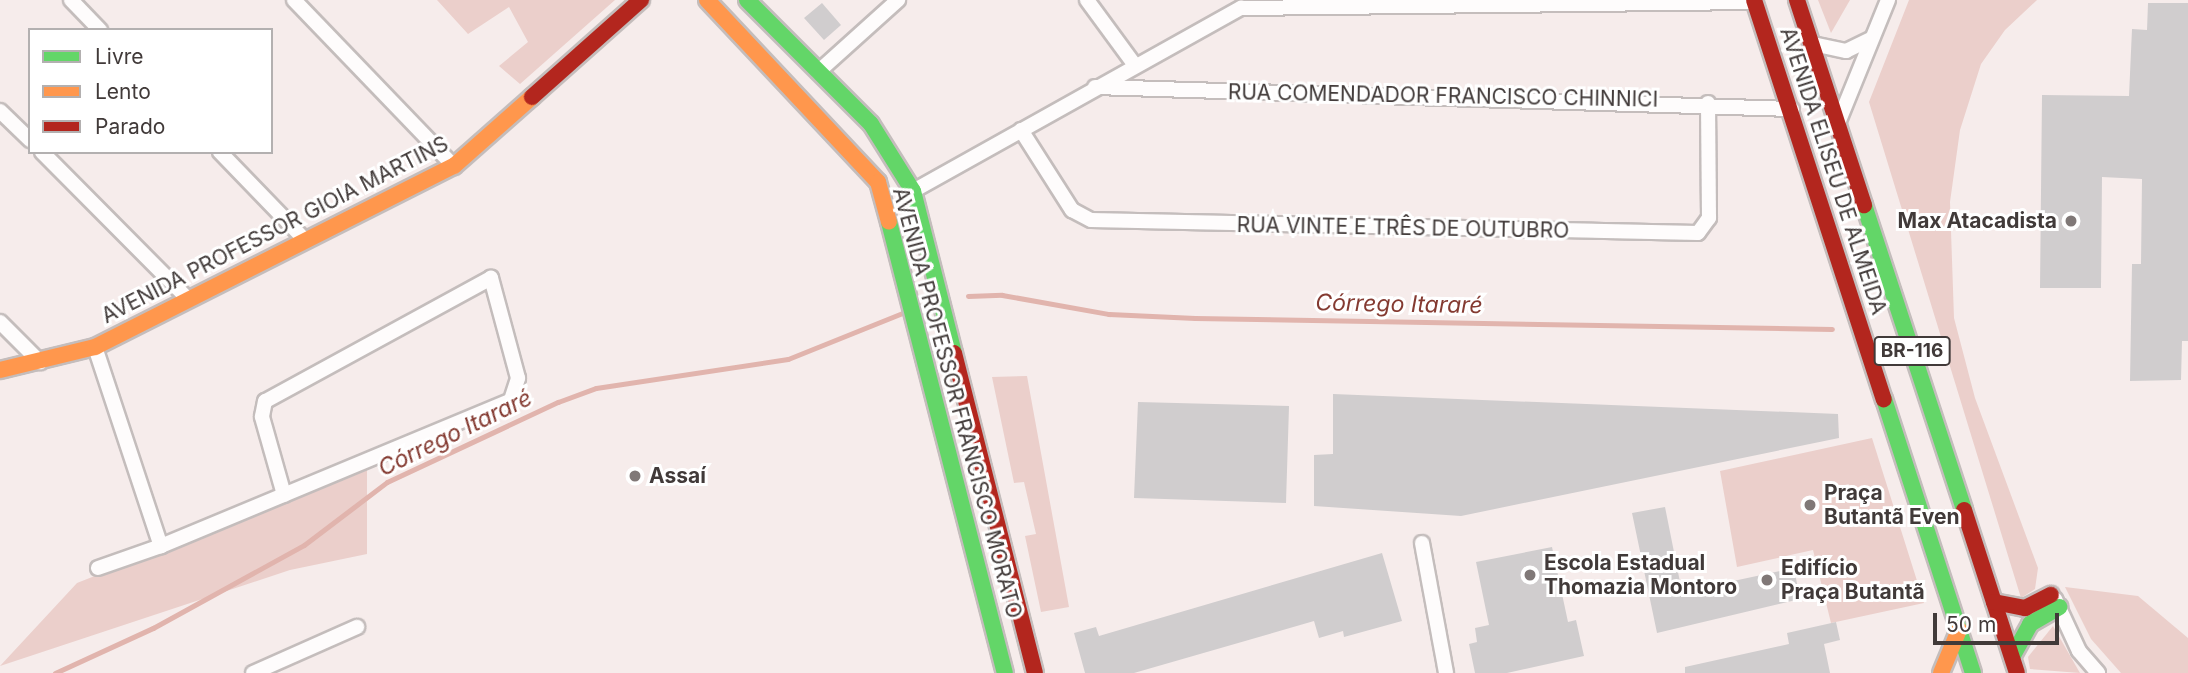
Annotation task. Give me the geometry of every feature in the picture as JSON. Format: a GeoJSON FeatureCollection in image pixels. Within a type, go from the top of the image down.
{"type":"FeatureCollection","features":[{"type":"Feature","properties":{"kind":"main road","name":"AVENIDA PROFESSOR GIOIA MARTINS"},"geometry":{"type":"LineString","coordinates":[[0,370],[95,346],[454,166],[641,0]]}},
{"type":"Feature","properties":{"kind":"main road","name":"AVENIDA PROFESSOR FRANCISCO MORATO"},"geometry":{"type":"LineString","coordinates":[[707,0],[864,164],[885,197],[1005,673]]}},
{"type":"Feature","properties":{"kind":"main road","name":"AVENIDA PROFESSOR FRANCISCO MORATO"},"geometry":{"type":"LineString","coordinates":[[747,0],[871,124],[914,191],[1035,673]]}},
{"type":"Feature","properties":{"kind":"main road","name":"BR-116"},"geometry":{"type":"LineString","coordinates":[[1797,0],[1813,44]]}},
{"type":"Feature","properties":{"kind":"main road","name":"AVENIDA ELISEU DE ALMEIDA"},"geometry":{"type":"LineString","coordinates":[[1754,1],[1792,109],[1973,673]]}},
{"type":"Feature","properties":{"kind":"main road","name":"AVENIDA ELISEU DE ALMEIDA"},"geometry":{"type":"LineString","coordinates":[[1813,44],[2015,665]]}},
{"type":"Feature","properties":{"kind":"main road"},"geometry":{"type":"LineString","coordinates":[[1994,602],[2025,608],[2056,601]]}},
{"type":"Feature","properties":{"kind":"main road"},"geometry":{"type":"LineString","coordinates":[[2015,665],[2030,624],[2056,601]]}},
{"type":"Feature","properties":{"kind":"main road"},"geometry":{"type":"LineString","coordinates":[[1941,673],[1959,631]]}},
{"type":"Feature","properties":{"kind":"street"},"geometry":{"type":"LineString","coordinates":[[71,0],[98,28]]}},
{"type":"Feature","properties":{"kind":"street"},"geometry":{"type":"LineString","coordinates":[[294,0],[454,166]]}},
{"type":"Feature","properties":{"kind":"street"},"geometry":{"type":"LineString","coordinates":[[818,72],[898,0]]}},
{"type":"Feature","properties":{"kind":"street"},"geometry":{"type":"LineString","coordinates":[[1087,0],[1134,64]]}},
{"type":"Feature","properties":{"kind":"street"},"geometry":{"type":"LineString","coordinates":[[1536,0],[1550,9]]}},
{"type":"Feature","properties":{"kind":"street"},"geometry":{"type":"LineString","coordinates":[[1838,123],[1888,0]]}},
{"type":"Feature","properties":{"kind":"street"},"geometry":{"type":"LineString","coordinates":[[914,191],[1134,64],[1241,8],[1550,9],[1633,3],[1754,1]]}},
{"type":"Feature","properties":{"kind":"street"},"geometry":{"type":"LineString","coordinates":[[1813,44],[1846,51],[1871,39]]}},
{"type":"Feature","properties":{"kind":"street","name":"RUA COMENDADOR FRANCISCO CHINNICI"},"geometry":{"type":"LineString","coordinates":[[1094,87],[1708,103],[1792,109]]}},
{"type":"Feature","properties":{"kind":"street","name":"RUA VINTE E TRÊS DE OUTUBRO"},"geometry":{"type":"LineString","coordinates":[[1021,130],[1072,210],[1091,220],[1698,233],[1709,218],[1708,103]]}},
{"type":"Feature","properties":{"kind":"street"},"geometry":{"type":"LineString","coordinates":[[0,111],[28,139]]}},
{"type":"Feature","properties":{"kind":"street"},"geometry":{"type":"LineString","coordinates":[[43,154],[188,299]]}},
{"type":"Feature","properties":{"kind":"street"},"geometry":{"type":"LineString","coordinates":[[222,154],[305,240]]}},
{"type":"Feature","properties":{"kind":"street"},"geometry":{"type":"LineString","coordinates":[[98,568],[161,546],[284,495],[511,400],[518,378],[491,278],[265,401],[261,416],[284,495]]}},
{"type":"Feature","properties":{"kind":"street"},"geometry":{"type":"LineString","coordinates":[[0,322],[40,362]]}},
{"type":"Feature","properties":{"kind":"street"},"geometry":{"type":"LineString","coordinates":[[95,346],[161,546]]}},
{"type":"Feature","properties":{"kind":"street"},"geometry":{"type":"LineString","coordinates":[[1422,543],[1446,673]]}},
{"type":"Feature","properties":{"kind":"street"},"geometry":{"type":"LineString","coordinates":[[2056,601],[2079,651],[2098,673]]}},
{"type":"Feature","properties":{"kind":"street"},"geometry":{"type":"LineString","coordinates":[[253,673],[358,627]]}},
{"type":"Feature","properties":{"kind":"shaded area"},"geometry":{"type":"Polygon","coordinates":[[[437,0],[615,0],[520,84],[499,66],[528,42],[509,7],[468,34],[437,0]]]}},
{"type":"Feature","properties":{"kind":"shaded area"},"geometry":{"type":"Polygon","coordinates":[[[1818,0],[1850,0],[1831,33],[1818,0]]]}},
{"type":"Feature","properties":{"kind":"shaded area"},"geometry":{"type":"Polygon","coordinates":[[[1909,0],[2037,0],[2005,30],[1981,64],[1960,130],[1950,202],[1954,318],[1975,398],[2038,568],[2035,589],[2021,598],[1869,102],[1909,0]]]}},
{"type":"Feature","properties":{"kind":"shaded area"},"geometry":{"type":"Polygon","coordinates":[[[1027,376],[1069,607],[1041,612],[1025,536],[1036,534],[1024,482],[1014,483],[992,377],[1027,376]]]}},
{"type":"Feature","properties":{"kind":"shaded area","name":"Praça Butantã Even"},"geometry":{"type":"Polygon","coordinates":[[[1872,438],[1924,603],[1831,623],[1813,550],[1737,567],[1720,471],[1872,438]]]}},
{"type":"Feature","properties":{"kind":"shaded area"},"geometry":{"type":"Polygon","coordinates":[[[367,468],[367,554],[290,570],[0,666],[77,583],[367,468]]]}},
{"type":"Feature","properties":{"kind":"shaded area"},"geometry":{"type":"Polygon","coordinates":[[[2065,587],[2138,596],[2188,638],[2188,673],[2121,673],[2091,639],[2065,587]]]}},
{"type":"Feature","properties":{"kind":"shaded area"},"geometry":{"type":"Polygon","coordinates":[[[2053,626],[2080,673],[2030,669],[2028,657],[2053,626]]]}},
{"type":"Feature","properties":{"kind":"building"},"geometry":{"type":"Polygon","coordinates":[[[822,3],[841,25],[824,40],[804,18],[822,3]]]}},
{"type":"Feature","properties":{"kind":"building","name":"Max Atacadista"},"geometry":{"type":"Polygon","coordinates":[[[2148,3],[2188,3],[2188,341],[2182,341],[2181,380],[2130,381],[2132,264],[2141,264],[2142,179],[2102,177],[2101,288],[2040,288],[2042,95],[2129,96],[2132,29],[2147,30],[2148,3]]]}},
{"type":"Feature","properties":{"kind":"building"},"geometry":{"type":"Polygon","coordinates":[[[1333,394],[1838,414],[1839,438],[1461,516],[1314,506],[1314,455],[1333,454],[1333,394]]]}},
{"type":"Feature","properties":{"kind":"building"},"geometry":{"type":"Polygon","coordinates":[[[1138,402],[1289,406],[1286,503],[1134,498],[1138,402]]]}},
{"type":"Feature","properties":{"kind":"building","name":"Edifício Praça Butantã"},"geometry":{"type":"Polygon","coordinates":[[[1665,507],[1682,592],[1794,568],[1800,599],[1657,633],[1632,513],[1665,507]]]}},
{"type":"Feature","properties":{"kind":"building"},"geometry":{"type":"Polygon","coordinates":[[[1552,547],[1568,622],[1576,620],[1584,656],[1507,673],[1475,673],[1469,644],[1477,642],[1475,628],[1489,625],[1476,562],[1552,547]]]}},
{"type":"Feature","properties":{"kind":"building"},"geometry":{"type":"Polygon","coordinates":[[[1382,553],[1402,621],[1344,637],[1343,631],[1319,638],[1314,621],[1134,673],[1085,673],[1074,633],[1096,627],[1099,636],[1382,553]]]}},
{"type":"Feature","properties":{"kind":"building"},"geometry":{"type":"Polygon","coordinates":[[[1836,622],[1840,640],[1824,644],[1830,673],[1685,673],[1685,667],[1789,644],[1787,633],[1836,622]]]}},
{"type":"Feature","properties":{"kind":"waterway","name":"Córrego Itararé"},"geometry":{"type":"LineString","coordinates":[[968,296],[1002,295],[1109,314],[1195,318],[1832,329]]}},
{"type":"Feature","properties":{"kind":"waterway","name":"Córrego Itararé"},"geometry":{"type":"LineString","coordinates":[[55,673],[153,628],[304,545],[387,482],[558,402],[596,388],[788,359],[905,312]]}},
{"type":"Feature","properties":{"kind":"traffic: fast"},"geometry":{"type":"LineString","coordinates":[[747,0],[871,124],[913,191],[954,353]]}},
{"type":"Feature","properties":{"kind":"traffic: fast"},"geometry":{"type":"LineString","coordinates":[[1864,205],[1964,510]]}},
{"type":"Feature","properties":{"kind":"traffic: fast"},"geometry":{"type":"LineString","coordinates":[[889,222],[1005,673]]}},
{"type":"Feature","properties":{"kind":"traffic: fast"},"geometry":{"type":"LineString","coordinates":[[1884,399],[1973,673]]}},
{"type":"Feature","properties":{"kind":"traffic: fast"},"geometry":{"type":"LineString","coordinates":[[2012,657],[2030,624],[2059,607]]}},
{"type":"Feature","properties":{"kind":"traffic: slow"},"geometry":{"type":"LineString","coordinates":[[707,0],[878,182],[889,222]]}},
{"type":"Feature","properties":{"kind":"traffic: slow"},"geometry":{"type":"LineString","coordinates":[[0,370],[95,347],[454,166],[532,97]]}},
{"type":"Feature","properties":{"kind":"traffic: slow"},"geometry":{"type":"LineString","coordinates":[[1941,673],[1959,630]]}},
{"type":"Feature","properties":{"kind":"traffic: jam"},"geometry":{"type":"LineString","coordinates":[[532,97],[641,0]]}},
{"type":"Feature","properties":{"kind":"traffic: jam"},"geometry":{"type":"LineString","coordinates":[[1754,0],[1884,399]]}},
{"type":"Feature","properties":{"kind":"traffic: jam"},"geometry":{"type":"LineString","coordinates":[[1797,0],[1864,205]]}},
{"type":"Feature","properties":{"kind":"traffic: jam"},"geometry":{"type":"LineString","coordinates":[[954,353],[1035,673]]}},
{"type":"Feature","properties":{"kind":"traffic: jam"},"geometry":{"type":"LineString","coordinates":[[1964,510],[2017,673]]}},
{"type":"Feature","properties":{"kind":"traffic: jam"},"geometry":{"type":"LineString","coordinates":[[1994,602],[2025,608],[2051,595]]}},
{"type":"Feature","properties":{"kind":"place","name":"Max Atacadista"},"geometry":{"type":"Point","coordinates":[2071,221]}},
{"type":"Feature","properties":{"kind":"place","name":"Assaí"},"geometry":{"type":"Point","coordinates":[635,476]}},
{"type":"Feature","properties":{"kind":"place","name":"Praça Butantã Even"},"geometry":{"type":"Point","coordinates":[1810,505]}},
{"type":"Feature","properties":{"kind":"place","name":"Escola Estadual Thomazia Montoro"},"geometry":{"type":"Point","coordinates":[1530,575]}},
{"type":"Feature","properties":{"kind":"place","name":"Edifício Praça Butantã"},"geometry":{"type":"Point","coordinates":[1767,580]}}]}
